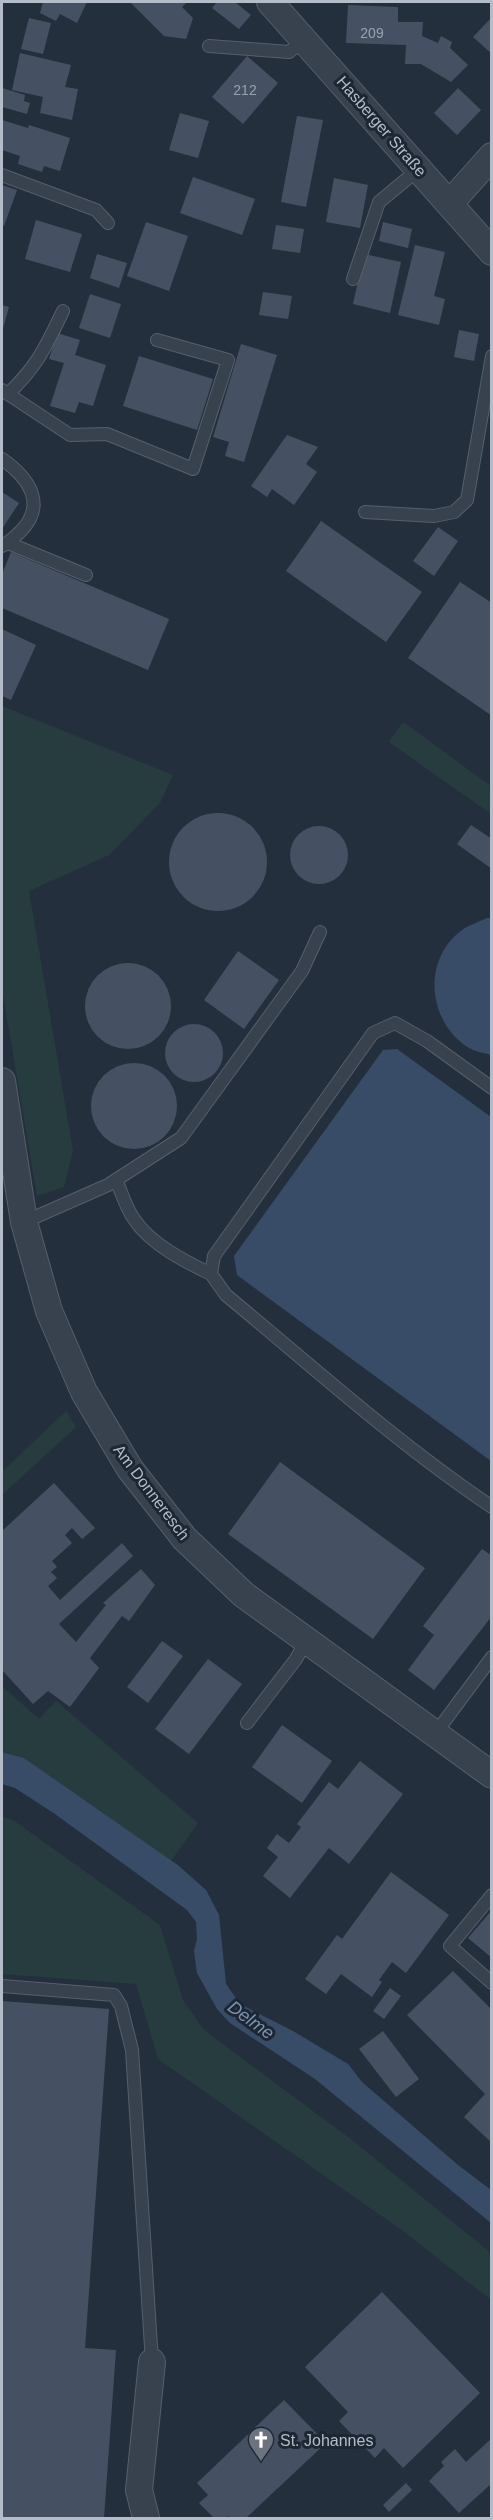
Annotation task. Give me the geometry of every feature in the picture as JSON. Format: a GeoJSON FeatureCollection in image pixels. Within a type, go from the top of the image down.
{"type":"FeatureCollection","features":[{"type":"Feature","properties":{"kind":"street","name":"Hasberger Straße"},"geometry":{"type":"LineString","coordinates":[[270,2],[492,252]]}},
{"type":"Feature","properties":{"kind":"street"},"geometry":{"type":"LineString","coordinates":[[450,203],[492,156]]}},
{"type":"Feature","properties":{"kind":"street","name":"Am Donneresch"},"geometry":{"type":"LineString","coordinates":[[2,1081],[4,1115],[24,1222],[48,1311],[84,1392],[130,1469],[185,1539],[244,1595],[492,1775]]}},
{"type":"Feature","properties":{"kind":"street"},"geometry":{"type":"LineString","coordinates":[[146,2518],[139,2490],[152,2362]]}},
{"type":"Feature","properties":{"kind":"lane"},"geometry":{"type":"LineString","coordinates":[[209,46],[289,52],[305,39]]}},
{"type":"Feature","properties":{"kind":"lane"},"geometry":{"type":"LineString","coordinates":[[353,279],[379,202],[419,169]]}},
{"type":"Feature","properties":{"kind":"lane"},"geometry":{"type":"LineString","coordinates":[[2,176],[96,210],[108,223]]}},
{"type":"Feature","properties":{"kind":"lane"},"geometry":{"type":"LineString","coordinates":[[63,311],[41,357],[30,372],[5,392],[70,435],[107,434],[192,470],[228,360],[157,340]]}},
{"type":"Feature","properties":{"kind":"lane"},"geometry":{"type":"LineString","coordinates":[[365,512],[435,516],[454,512],[467,500],[492,356]]}},
{"type":"Feature","properties":{"kind":"lane"},"geometry":{"type":"LineString","coordinates":[[2,459],[24,479],[34,495],[33,515],[5,544],[86,574]]}},
{"type":"Feature","properties":{"kind":"lane"},"geometry":{"type":"LineString","coordinates":[[24,1222],[116,1180],[181,1138],[302,971],[320,932]]}},
{"type":"Feature","properties":{"kind":"lane"},"geometry":{"type":"LineString","coordinates":[[211,1274],[214,1256],[373,1033],[395,1023],[427,1041],[492,1088]]}},
{"type":"Feature","properties":{"kind":"lane"},"geometry":{"type":"LineString","coordinates":[[116,1180],[134,1220],[160,1244],[186,1262],[211,1274],[226,1294],[373,1418],[450,1479],[492,1507]]}},
{"type":"Feature","properties":{"kind":"lane"},"geometry":{"type":"LineString","coordinates":[[247,1723],[296,1659],[306,1641]]}},
{"type":"Feature","properties":{"kind":"lane"},"geometry":{"type":"LineString","coordinates":[[435,1734],[492,1657]]}},
{"type":"Feature","properties":{"kind":"lane"},"geometry":{"type":"LineString","coordinates":[[492,1894],[450,1946],[492,1983]]}},
{"type":"Feature","properties":{"kind":"lane"},"geometry":{"type":"LineString","coordinates":[[2,1986],[114,1995],[121,2006],[132,2050],[152,2362]]}},
{"type":"Feature","properties":{"kind":"green space"},"geometry":{"type":"Polygon","coordinates":[[[2,706],[173,775],[160,803],[109,855],[29,891],[73,1151],[64,1187],[37,1196],[2,989],[2,706]]]}},
{"type":"Feature","properties":{"kind":"green space"},"geometry":{"type":"Polygon","coordinates":[[[403,722],[491,786],[491,814],[389,742],[403,722]]]}},
{"type":"Feature","properties":{"kind":"green space"},"geometry":{"type":"Polygon","coordinates":[[[66,1411],[76,1427],[2,1495],[2,1472],[66,1411]]]}},
{"type":"Feature","properties":{"kind":"green space"},"geometry":{"type":"Polygon","coordinates":[[[2,1686],[39,1719],[56,1701],[198,1823],[171,1861],[24,1758],[2,1752],[2,1686]]]}},
{"type":"Feature","properties":{"kind":"green space"},"geometry":{"type":"Polygon","coordinates":[[[2,1817],[13,1820],[160,1925],[183,2000],[204,2030],[352,2140],[491,2253],[491,2300],[403,2231],[158,2059],[136,1984],[2,1974],[2,1817]]]}},
{"type":"Feature","properties":{"kind":"water"},"geometry":{"type":"Polygon","coordinates":[[[492,918],[491,1055],[469,1048],[455,1037],[438,1008],[435,991],[435,974],[440,958],[449,943],[465,928],[492,918]]]}},
{"type":"Feature","properties":{"kind":"water"},"geometry":{"type":"Polygon","coordinates":[[[397,1049],[491,1117],[491,1461],[237,1275],[234,1256],[383,1050],[397,1049]]]}},
{"type":"Feature","properties":{"kind":"water","name":"Delme"},"geometry":{"type":"Polygon","coordinates":[[[2,1752],[24,1758],[179,1866],[206,1890],[219,1915],[226,1984],[240,2004],[293,2031],[348,2064],[362,2082],[458,2165],[491,2190],[491,2223],[315,2079],[230,2023],[217,2009],[197,1973],[194,1951],[197,1939],[196,1922],[187,1910],[55,1814],[15,1788],[2,1784],[2,1752]]]}},
{"type":"Feature","properties":{"kind":"building"},"geometry":{"type":"Polygon","coordinates":[[[43,2],[87,2],[77,23],[60,14],[56,21],[40,13],[43,2]]]}},
{"type":"Feature","properties":{"kind":"building"},"geometry":{"type":"Polygon","coordinates":[[[130,2],[187,2],[182,7],[193,18],[186,39],[164,36],[130,2]]]}},
{"type":"Feature","properties":{"kind":"building"},"geometry":{"type":"Polygon","coordinates":[[[217,2],[235,2],[251,15],[239,29],[212,8],[217,2]]]}},
{"type":"Feature","properties":{"kind":"building"},"geometry":{"type":"Polygon","coordinates":[[[348,5],[398,7],[398,22],[423,22],[422,36],[438,43],[441,36],[452,42],[450,48],[468,65],[451,82],[421,64],[405,64],[406,45],[346,43],[348,5]]]}},
{"type":"Feature","properties":{"kind":"building"},"geometry":{"type":"Polygon","coordinates":[[[492,17],[492,54],[473,37],[492,17]]]}},
{"type":"Feature","properties":{"kind":"building"},"geometry":{"type":"Polygon","coordinates":[[[29,18],[51,23],[43,54],[21,49],[29,18]]]}},
{"type":"Feature","properties":{"kind":"building"},"geometry":{"type":"Polygon","coordinates":[[[20,53],[71,65],[65,87],[78,89],[72,120],[40,113],[43,97],[12,90],[20,53]]]}},
{"type":"Feature","properties":{"kind":"building"},"geometry":{"type":"Polygon","coordinates":[[[247,56],[278,83],[243,124],[212,97],[247,56]]]}},
{"type":"Feature","properties":{"kind":"building"},"geometry":{"type":"Polygon","coordinates":[[[2,88],[25,95],[24,101],[30,103],[27,114],[2,107],[2,88]]]}},
{"type":"Feature","properties":{"kind":"building"},"geometry":{"type":"Polygon","coordinates":[[[458,88],[481,110],[457,135],[434,113],[458,88]]]}},
{"type":"Feature","properties":{"kind":"building"},"geometry":{"type":"Polygon","coordinates":[[[180,113],[209,121],[198,158],[169,150],[180,113]]]}},
{"type":"Feature","properties":{"kind":"building"},"geometry":{"type":"Polygon","coordinates":[[[297,116],[323,120],[306,207],[281,202],[297,116]]]}},
{"type":"Feature","properties":{"kind":"building"},"geometry":{"type":"Polygon","coordinates":[[[2,120],[28,128],[29,125],[70,138],[60,171],[44,166],[42,172],[18,164],[20,156],[2,150],[2,120]]]}},
{"type":"Feature","properties":{"kind":"building"},"geometry":{"type":"Polygon","coordinates":[[[193,177],[255,199],[242,235],[180,213],[193,177]]]}},
{"type":"Feature","properties":{"kind":"building"},"geometry":{"type":"Polygon","coordinates":[[[334,178],[368,185],[360,228],[326,222],[334,178]]]}},
{"type":"Feature","properties":{"kind":"building"},"geometry":{"type":"Polygon","coordinates":[[[2,185],[17,190],[4,226],[2,225],[2,185]]]}},
{"type":"Feature","properties":{"kind":"building"},"geometry":{"type":"Polygon","coordinates":[[[36,220],[82,234],[70,272],[25,259],[36,220]]]}},
{"type":"Feature","properties":{"kind":"building"},"geometry":{"type":"Polygon","coordinates":[[[146,222],[188,236],[169,291],[127,276],[146,222]]]}},
{"type":"Feature","properties":{"kind":"building"},"geometry":{"type":"Polygon","coordinates":[[[383,222],[412,229],[408,248],[379,241],[383,222]]]}},
{"type":"Feature","properties":{"kind":"building"},"geometry":{"type":"Polygon","coordinates":[[[276,225],[304,229],[300,253],[272,249],[276,225]]]}},
{"type":"Feature","properties":{"kind":"building"},"geometry":{"type":"Polygon","coordinates":[[[415,245],[445,252],[434,296],[445,299],[439,325],[398,315],[415,245]]]}},
{"type":"Feature","properties":{"kind":"building"},"geometry":{"type":"Polygon","coordinates":[[[97,254],[127,263],[119,288],[90,278],[97,254]]]}},
{"type":"Feature","properties":{"kind":"building"},"geometry":{"type":"Polygon","coordinates":[[[364,254],[401,262],[390,313],[353,304],[364,254]]]}},
{"type":"Feature","properties":{"kind":"building"},"geometry":{"type":"Polygon","coordinates":[[[263,292],[292,296],[288,319],[259,315],[263,292]]]}},
{"type":"Feature","properties":{"kind":"building"},"geometry":{"type":"Polygon","coordinates":[[[90,294],[121,304],[110,338],[79,328],[90,294]]]}},
{"type":"Feature","properties":{"kind":"building"},"geometry":{"type":"Polygon","coordinates":[[[2,305],[9,307],[2,332],[2,305]]]}},
{"type":"Feature","properties":{"kind":"building"},"geometry":{"type":"Polygon","coordinates":[[[459,330],[479,334],[474,361],[454,357],[459,330]]]}},
{"type":"Feature","properties":{"kind":"building"},"geometry":{"type":"Polygon","coordinates":[[[57,333],[80,340],[75,355],[106,365],[93,406],[79,402],[75,413],[50,406],[64,363],[49,359],[57,333]]]}},
{"type":"Feature","properties":{"kind":"building"},"geometry":{"type":"Polygon","coordinates":[[[241,344],[277,355],[244,462],[225,456],[229,442],[213,437],[241,344]]]}},
{"type":"Feature","properties":{"kind":"building"},"geometry":{"type":"Polygon","coordinates":[[[139,356],[213,379],[197,430],[123,406],[139,356]]]}},
{"type":"Feature","properties":{"kind":"building"},"geometry":{"type":"Polygon","coordinates":[[[287,435],[318,447],[306,464],[317,472],[294,505],[272,489],[267,497],[251,486],[287,435]]]}},
{"type":"Feature","properties":{"kind":"building"},"geometry":{"type":"Polygon","coordinates":[[[2,492],[19,503],[2,529],[2,492]]]}},
{"type":"Feature","properties":{"kind":"building"},"geometry":{"type":"Polygon","coordinates":[[[321,521],[422,592],[386,642],[286,571],[321,521]]]}},
{"type":"Feature","properties":{"kind":"building"},"geometry":{"type":"Polygon","coordinates":[[[438,527],[458,541],[434,576],[413,561],[438,527]]]}},
{"type":"Feature","properties":{"kind":"building"},"geometry":{"type":"Polygon","coordinates":[[[11,552],[169,619],[148,670],[2,608],[2,574],[11,552]]]}},
{"type":"Feature","properties":{"kind":"building"},"geometry":{"type":"Polygon","coordinates":[[[460,582],[492,603],[492,716],[408,658],[460,582]]]}},
{"type":"Feature","properties":{"kind":"building"},"geometry":{"type":"Polygon","coordinates":[[[2,629],[36,645],[11,700],[2,696],[2,629]]]}},
{"type":"Feature","properties":{"kind":"building"},"geometry":{"type":"Polygon","coordinates":[[[218,813],[237,817],[253,827],[263,843],[267,862],[263,881],[253,897],[237,907],[218,911],[199,907],[183,897],[173,881],[169,862],[173,843],[183,827],[199,817],[218,813]]]}},
{"type":"Feature","properties":{"kind":"building"},"geometry":{"type":"Polygon","coordinates":[[[471,825],[492,839],[492,869],[457,844],[471,825]]]}},
{"type":"Feature","properties":{"kind":"building"},"geometry":{"type":"Polygon","coordinates":[[[319,826],[330,828],[343,839],[348,855],[346,866],[335,879],[319,884],[308,882],[295,871],[290,855],[292,844],[303,831],[319,826]]]}},
{"type":"Feature","properties":{"kind":"building"},"geometry":{"type":"Polygon","coordinates":[[[238,951],[279,980],[244,1029],[204,1000],[238,951]]]}},
{"type":"Feature","properties":{"kind":"building"},"geometry":{"type":"Polygon","coordinates":[[[128,963],[152,970],[164,982],[171,1006],[164,1030],[152,1042],[128,1049],[104,1042],[92,1030],[85,1006],[92,982],[104,970],[128,963]]]}},
{"type":"Feature","properties":{"kind":"building"},"geometry":{"type":"Polygon","coordinates":[[[194,1024],[205,1026],[218,1037],[223,1053],[221,1064],[210,1077],[194,1082],[183,1080],[170,1069],[165,1053],[167,1042],[178,1029],[194,1024]]]}},
{"type":"Feature","properties":{"kind":"building"},"geometry":{"type":"Polygon","coordinates":[[[134,1063],[158,1070],[170,1082],[177,1106],[170,1130],[158,1142],[134,1149],[110,1142],[98,1130],[91,1106],[98,1082],[110,1070],[134,1063]]]}},
{"type":"Feature","properties":{"kind":"building"},"geometry":{"type":"Polygon","coordinates":[[[280,1462],[425,1568],[373,1639],[228,1534],[280,1462]]]}},
{"type":"Feature","properties":{"kind":"building"},"geometry":{"type":"Polygon","coordinates":[[[54,1483],[95,1528],[82,1539],[72,1528],[65,1535],[72,1543],[52,1561],[57,1567],[51,1572],[57,1578],[48,1586],[60,1600],[122,1543],[133,1556],[59,1624],[76,1642],[106,1605],[103,1603],[141,1569],[155,1585],[129,1621],[122,1616],[90,1658],[99,1668],[70,1707],[48,1691],[33,1704],[2,1670],[2,1531],[54,1483]]]}},
{"type":"Feature","properties":{"kind":"building"},"geometry":{"type":"Polygon","coordinates":[[[482,1549],[492,1556],[492,1616],[434,1690],[408,1670],[434,1635],[423,1626],[482,1549]]]}},
{"type":"Feature","properties":{"kind":"building"},"geometry":{"type":"Polygon","coordinates":[[[162,1641],[183,1656],[148,1703],[127,1687],[162,1641]]]}},
{"type":"Feature","properties":{"kind":"building"},"geometry":{"type":"Polygon","coordinates":[[[208,1659],[242,1684],[189,1754],[155,1729],[208,1659]]]}},
{"type":"Feature","properties":{"kind":"building"},"geometry":{"type":"Polygon","coordinates":[[[282,1725],[332,1761],[302,1803],[252,1767],[282,1725]]]}},
{"type":"Feature","properties":{"kind":"building"},"geometry":{"type":"Polygon","coordinates":[[[360,1761],[403,1794],[349,1864],[329,1848],[290,1898],[263,1876],[278,1857],[267,1848],[277,1834],[289,1843],[301,1827],[297,1824],[329,1782],[338,1789],[360,1761]]]}},
{"type":"Feature","properties":{"kind":"building"},"geometry":{"type":"Polygon","coordinates":[[[391,1872],[449,1915],[406,1973],[392,1962],[379,1980],[382,1982],[372,1997],[341,1974],[326,1994],[305,1979],[337,1935],[342,1939],[391,1872]]]}},
{"type":"Feature","properties":{"kind":"building"},"geometry":{"type":"Polygon","coordinates":[[[492,1910],[492,1958],[468,1938],[492,1910]]]}},
{"type":"Feature","properties":{"kind":"building"},"geometry":{"type":"Polygon","coordinates":[[[453,1971],[492,2010],[492,2143],[464,2117],[485,2094],[407,2015],[453,1971]]]}},
{"type":"Feature","properties":{"kind":"building"},"geometry":{"type":"Polygon","coordinates":[[[390,1988],[401,1996],[384,2019],[373,2011],[390,1988]]]}},
{"type":"Feature","properties":{"kind":"building"},"geometry":{"type":"Polygon","coordinates":[[[2,2001],[109,2009],[85,2348],[116,2350],[104,2518],[2,2518],[2,2001]]]}},
{"type":"Feature","properties":{"kind":"building"},"geometry":{"type":"Polygon","coordinates":[[[383,2031],[419,2079],[396,2097],[359,2049],[383,2031]]]}},
{"type":"Feature","properties":{"kind":"building"},"geometry":{"type":"Polygon","coordinates":[[[382,2292],[480,2393],[403,2468],[384,2448],[375,2458],[339,2421],[348,2412],[305,2367],[382,2292]]]}},
{"type":"Feature","properties":{"kind":"building","name":"St. Johannes"},"geometry":{"type":"Polygon","coordinates":[[[284,2400],[326,2443],[246,2518],[228,2516],[214,2518],[199,2503],[208,2495],[197,2483],[284,2400]]]}},
{"type":"Feature","properties":{"kind":"building"},"geometry":{"type":"Polygon","coordinates":[[[492,2438],[492,2483],[459,2513],[429,2481],[444,2466],[441,2462],[455,2449],[466,2462],[492,2438]]]}},
{"type":"Feature","properties":{"kind":"building"},"geometry":{"type":"Polygon","coordinates":[[[406,2483],[412,2490],[389,2512],[383,2505],[406,2483]]]}},
{"type":"Feature","properties":{"kind":"place","name":"St. Johannes"},"geometry":{"type":"Point","coordinates":[261,2463]}}]}
